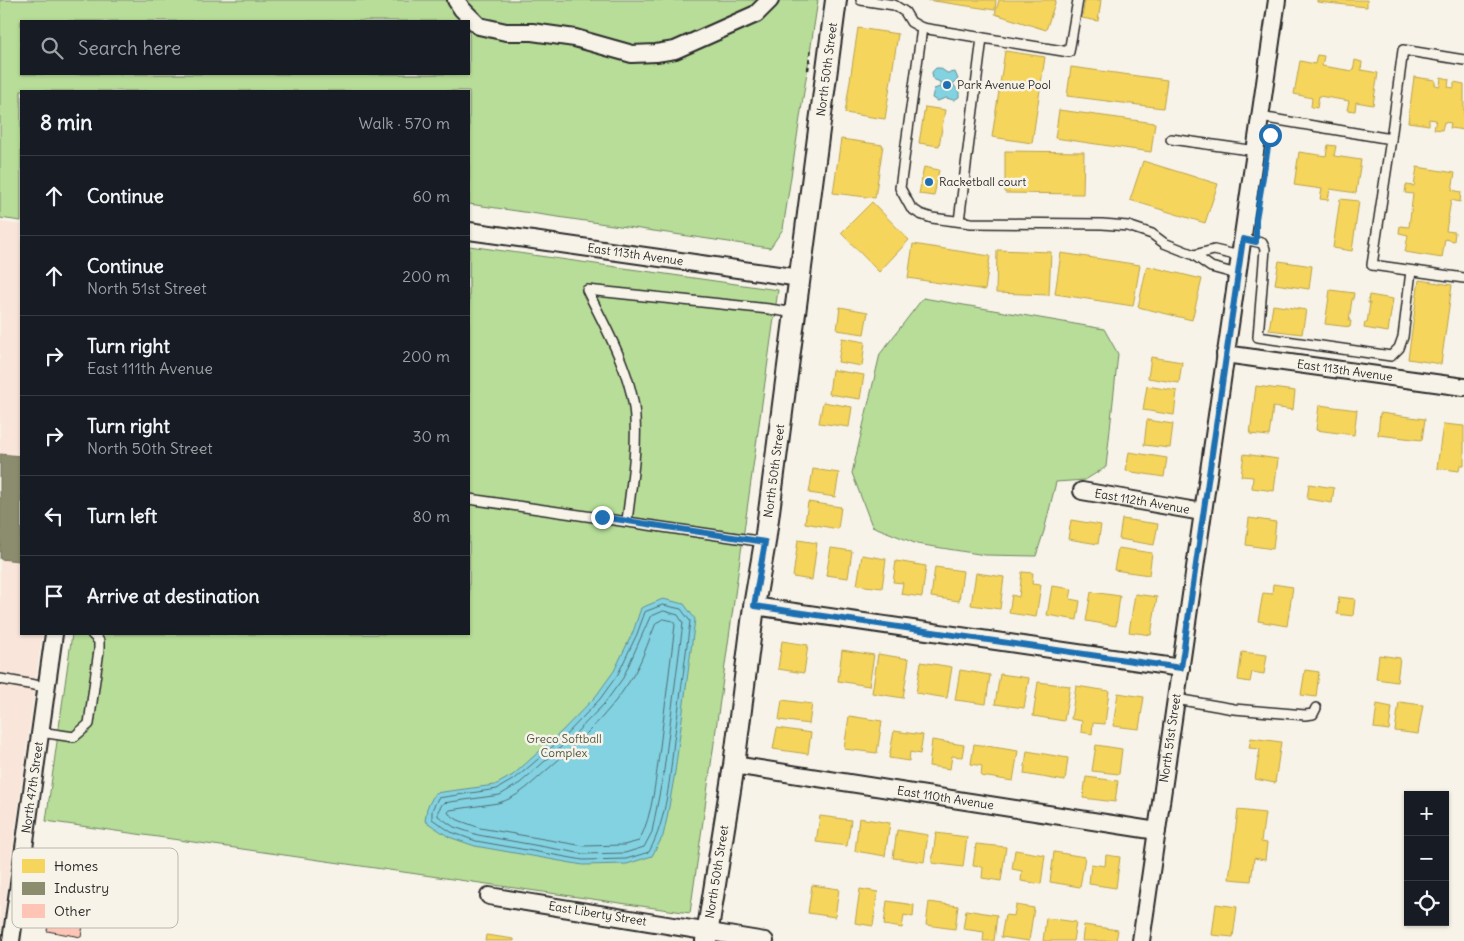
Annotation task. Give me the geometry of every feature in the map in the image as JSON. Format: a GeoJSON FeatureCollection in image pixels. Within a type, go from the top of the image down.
{"type":"FeatureCollection","features":[{"type":"Feature","properties":{"kind":"street"},"geometry":{"type":"LineString","coordinates":[[456,0],[479,26],[506,32],[532,32],[575,38],[632,54],[675,50],[756,14],[770,0]]}},
{"type":"Feature","properties":{"kind":"street","name":"North 50th Street"},"geometry":{"type":"LineString","coordinates":[[707,936],[734,765],[754,606],[765,542],[836,0]]}},
{"type":"Feature","properties":{"kind":"street","name":"North 51st Street"},"geometry":{"type":"LineString","coordinates":[[1140,941],[1277,0]]}},
{"type":"Feature","properties":{"kind":"street","name":"East 113th Avenue"},"geometry":{"type":"LineString","coordinates":[[470,231],[800,278]]}},
{"type":"Feature","properties":{"kind":"street","name":"East 113th Avenue"},"geometry":{"type":"LineString","coordinates":[[1225,354],[1464,387]]}},
{"type":"Feature","properties":{"kind":"street","name":"East 112th Avenue"},"geometry":{"type":"LineString","coordinates":[[1082,491],[1202,512]]}},
{"type":"Feature","properties":{"kind":"street"},"geometry":{"type":"LineString","coordinates":[[754,606],[1181,668]]}},
{"type":"Feature","properties":{"kind":"street","name":"North 47th Street"},"geometry":{"type":"LineString","coordinates":[[24,848],[54,635]]}},
{"type":"Feature","properties":{"kind":"street","name":"East 110th Avenue"},"geometry":{"type":"LineString","coordinates":[[734,765],[1157,830]]}},
{"type":"Feature","properties":{"kind":"street","name":"East Liberty Street"},"geometry":{"type":"LineString","coordinates":[[489,896],[707,936],[765,941]]}},
{"type":"Feature","properties":{"kind":"street","name":"North 47th Street"},"geometry":{"type":"LineString","coordinates":[[11,941],[13,928]]}},
{"type":"Feature","properties":{"kind":"lane"},"geometry":{"type":"LineString","coordinates":[[861,0],[894,5],[905,12],[911,22],[922,28],[1069,52],[1078,0]]}},
{"type":"Feature","properties":{"kind":"lane"},"geometry":{"type":"LineString","coordinates":[[922,28],[900,188],[911,208],[920,214],[932,218],[958,221],[1128,226],[1152,234],[1164,244],[1194,255],[1211,266],[1238,274]]}},
{"type":"Feature","properties":{"kind":"lane"},"geometry":{"type":"LineString","coordinates":[[958,221],[982,38]]}},
{"type":"Feature","properties":{"kind":"lane"},"geometry":{"type":"LineString","coordinates":[[1464,60],[1403,50],[1372,265],[1464,278]]}},
{"type":"Feature","properties":{"kind":"lane"},"geometry":{"type":"LineString","coordinates":[[1260,117],[1391,139]]}},
{"type":"Feature","properties":{"kind":"lane"},"geometry":{"type":"LineString","coordinates":[[1171,139],[1256,151]]}},
{"type":"Feature","properties":{"kind":"lane"},"geometry":{"type":"LineString","coordinates":[[1243,239],[1262,243],[1265,249],[1258,337],[1391,356],[1399,348],[1403,337],[1411,271]]}},
{"type":"Feature","properties":{"kind":"lane"},"geometry":{"type":"LineString","coordinates":[[1194,255],[1214,250],[1240,256]]}},
{"type":"Feature","properties":{"kind":"lane"},"geometry":{"type":"LineString","coordinates":[[627,521],[633,470],[634,409],[629,387],[614,344],[587,290],[795,313]]}},
{"type":"Feature","properties":{"kind":"lane"},"geometry":{"type":"LineString","coordinates":[[470,499],[765,542]]}},
{"type":"Feature","properties":{"kind":"lane"},"geometry":{"type":"LineString","coordinates":[[40,732],[74,737],[89,724],[99,650],[99,641],[93,635]]}},
{"type":"Feature","properties":{"kind":"lane"},"geometry":{"type":"LineString","coordinates":[[0,679],[46,687]]}},
{"type":"Feature","properties":{"kind":"lane"},"geometry":{"type":"LineString","coordinates":[[1176,699],[1234,709],[1305,715],[1313,714],[1316,708]]}},
{"type":"Feature","properties":{"kind":"shaded area"},"geometry":{"type":"Polygon","coordinates":[[[0,222],[20,225],[20,635],[42,635],[0,941],[0,222]]]}},
{"type":"Feature","properties":{"kind":"green space"},"geometry":{"type":"Polygon","coordinates":[[[0,0],[818,0],[783,229],[770,248],[470,204],[470,90],[20,90],[20,221],[0,218],[0,0]]]}},
{"type":"Feature","properties":{"kind":"green space","name":"Greco Softball Complex"},"geometry":{"type":"Polygon","coordinates":[[[470,246],[778,290],[690,913],[46,821],[72,635],[470,635],[470,246]]]}},
{"type":"Feature","properties":{"kind":"green space"},"geometry":{"type":"Polygon","coordinates":[[[923,298],[1104,329],[1118,354],[1106,467],[1085,480],[1056,482],[1036,556],[985,555],[917,544],[872,526],[852,473],[880,354],[923,298]]]}},
{"type":"Feature","properties":{"kind":"water","name":"Park Avenue Pool"},"geometry":{"type":"Polygon","coordinates":[[[936,68],[940,68],[947,73],[955,72],[958,79],[953,84],[959,92],[959,97],[954,100],[946,98],[937,101],[932,98],[934,89],[940,87],[940,82],[933,79],[932,72],[936,68]]]}},
{"type":"Feature","properties":{"kind":"water"},"geometry":{"type":"Polygon","coordinates":[[[663,599],[684,604],[695,619],[675,772],[667,818],[663,836],[652,856],[627,864],[583,865],[475,846],[449,837],[425,821],[427,808],[435,793],[495,785],[513,775],[561,732],[596,696],[614,671],[633,632],[641,608],[663,599]]]}},
{"type":"Feature","properties":{"kind":"building: Homes"},"geometry":{"type":"Polygon","coordinates":[[[927,0],[996,0],[995,10],[927,0]]]}},
{"type":"Feature","properties":{"kind":"building: Homes"},"geometry":{"type":"Polygon","coordinates":[[[999,0],[1056,0],[1046,30],[995,14],[999,0]]]}},
{"type":"Feature","properties":{"kind":"building: Homes"},"geometry":{"type":"Polygon","coordinates":[[[1085,0],[1101,0],[1098,21],[1082,18],[1085,0]]]}},
{"type":"Feature","properties":{"kind":"building: Homes"},"geometry":{"type":"Polygon","coordinates":[[[1317,0],[1367,0],[1367,7],[1317,2],[1317,0]]]}},
{"type":"Feature","properties":{"kind":"building: Homes"},"geometry":{"type":"Polygon","coordinates":[[[858,28],[898,34],[885,119],[845,113],[858,28]]]}},
{"type":"Feature","properties":{"kind":"building: Homes"},"geometry":{"type":"Polygon","coordinates":[[[1005,51],[1045,57],[1032,143],[992,137],[1005,51]]]}},
{"type":"Feature","properties":{"kind":"building: Homes"},"geometry":{"type":"Polygon","coordinates":[[[1317,55],[1324,56],[1322,66],[1353,71],[1355,60],[1362,62],[1361,70],[1378,73],[1373,105],[1356,102],[1355,111],[1347,110],[1349,101],[1319,96],[1317,108],[1311,107],[1312,98],[1294,94],[1300,61],[1315,64],[1317,55]]]}},
{"type":"Feature","properties":{"kind":"building: Homes"},"geometry":{"type":"Polygon","coordinates":[[[1071,67],[1167,80],[1163,108],[1067,96],[1071,67]]]}},
{"type":"Feature","properties":{"kind":"building: Homes"},"geometry":{"type":"Polygon","coordinates":[[[1414,77],[1435,80],[1435,85],[1440,86],[1441,77],[1449,79],[1448,87],[1454,88],[1454,82],[1464,84],[1464,130],[1450,128],[1451,123],[1444,122],[1442,130],[1434,129],[1436,120],[1429,119],[1429,125],[1408,122],[1414,77]]]}},
{"type":"Feature","properties":{"kind":"building: Homes"},"geometry":{"type":"Polygon","coordinates":[[[925,107],[945,110],[939,146],[919,143],[925,107]]]}},
{"type":"Feature","properties":{"kind":"building: Homes"},"geometry":{"type":"Polygon","coordinates":[[[1059,110],[1155,123],[1151,152],[1055,138],[1059,110]]]}},
{"type":"Feature","properties":{"kind":"building: Homes"},"geometry":{"type":"Polygon","coordinates":[[[841,139],[883,145],[875,198],[833,193],[841,139]]]}},
{"type":"Feature","properties":{"kind":"building: Homes"},"geometry":{"type":"Polygon","coordinates":[[[1328,145],[1336,146],[1334,156],[1361,160],[1356,193],[1330,189],[1328,200],[1320,199],[1322,189],[1294,185],[1299,152],[1326,156],[1328,145]]]}},
{"type":"Feature","properties":{"kind":"building: Homes"},"geometry":{"type":"Polygon","coordinates":[[[1005,151],[1084,152],[1083,194],[1005,193],[1005,151]]]}},
{"type":"Feature","properties":{"kind":"building: Homes"},"geometry":{"type":"Polygon","coordinates":[[[1143,161],[1218,184],[1205,223],[1130,200],[1143,161]]]}},
{"type":"Feature","properties":{"kind":"building: Homes","name":"Racketball court"},"geometry":{"type":"Polygon","coordinates":[[[924,167],[939,170],[934,196],[919,194],[924,167]]]}},
{"type":"Feature","properties":{"kind":"building: Homes"},"geometry":{"type":"Polygon","coordinates":[[[1417,167],[1455,173],[1452,190],[1461,192],[1460,202],[1451,200],[1446,231],[1455,232],[1454,241],[1445,239],[1442,258],[1405,252],[1408,235],[1399,233],[1400,226],[1409,227],[1413,194],[1405,193],[1406,185],[1414,186],[1417,167]]]}},
{"type":"Feature","properties":{"kind":"building: Homes"},"geometry":{"type":"Polygon","coordinates":[[[1340,199],[1359,201],[1352,251],[1333,248],[1340,199]]]}},
{"type":"Feature","properties":{"kind":"building: Homes"},"geometry":{"type":"Polygon","coordinates":[[[872,202],[909,240],[879,272],[841,233],[872,202]]]}},
{"type":"Feature","properties":{"kind":"building: Homes"},"geometry":{"type":"Polygon","coordinates":[[[913,244],[990,256],[985,290],[908,278],[913,244]]]}},
{"type":"Feature","properties":{"kind":"building: Homes"},"geometry":{"type":"Polygon","coordinates":[[[997,250],[1051,252],[1049,295],[996,293],[997,250]]]}},
{"type":"Feature","properties":{"kind":"building: Homes"},"geometry":{"type":"Polygon","coordinates":[[[1061,253],[1140,265],[1133,306],[1055,294],[1061,253]]]}},
{"type":"Feature","properties":{"kind":"building: Homes"},"geometry":{"type":"Polygon","coordinates":[[[1279,261],[1312,266],[1309,289],[1275,284],[1279,261]]]}},
{"type":"Feature","properties":{"kind":"building: Homes"},"geometry":{"type":"Polygon","coordinates":[[[1147,266],[1202,279],[1192,320],[1138,307],[1147,266]]]}},
{"type":"Feature","properties":{"kind":"building: Homes"},"geometry":{"type":"Polygon","coordinates":[[[1419,280],[1452,285],[1441,364],[1408,359],[1419,280]]]}},
{"type":"Feature","properties":{"kind":"building: Homes"},"geometry":{"type":"Polygon","coordinates":[[[1330,290],[1354,293],[1349,321],[1351,321],[1350,327],[1325,324],[1330,290]]]}},
{"type":"Feature","properties":{"kind":"building: Homes"},"geometry":{"type":"Polygon","coordinates":[[[1369,295],[1393,299],[1388,332],[1364,328],[1365,322],[1367,323],[1370,303],[1368,303],[1369,295]]]}},
{"type":"Feature","properties":{"kind":"building: Homes"},"geometry":{"type":"Polygon","coordinates":[[[1273,305],[1306,310],[1302,334],[1269,330],[1273,305]]]}},
{"type":"Feature","properties":{"kind":"building: Homes"},"geometry":{"type":"Polygon","coordinates":[[[840,307],[868,312],[864,334],[837,330],[840,307]]]}},
{"type":"Feature","properties":{"kind":"building: Homes"},"geometry":{"type":"Polygon","coordinates":[[[842,338],[865,342],[862,366],[838,362],[842,338]]]}},
{"type":"Feature","properties":{"kind":"building: Homes"},"geometry":{"type":"Polygon","coordinates":[[[1151,357],[1182,362],[1179,383],[1148,378],[1151,357]]]}},
{"type":"Feature","properties":{"kind":"building: Homes"},"geometry":{"type":"Polygon","coordinates":[[[832,370],[864,375],[860,399],[829,394],[832,370]]]}},
{"type":"Feature","properties":{"kind":"building: Homes"},"geometry":{"type":"Polygon","coordinates":[[[1147,386],[1177,391],[1174,415],[1143,410],[1147,386]]]}},
{"type":"Feature","properties":{"kind":"building: Homes"},"geometry":{"type":"Polygon","coordinates":[[[1256,386],[1295,391],[1293,410],[1273,407],[1269,436],[1250,434],[1256,386]]]}},
{"type":"Feature","properties":{"kind":"building: Homes"},"geometry":{"type":"Polygon","coordinates":[[[823,402],[852,407],[849,427],[819,423],[823,402]]]}},
{"type":"Feature","properties":{"kind":"building: Homes"},"geometry":{"type":"Polygon","coordinates":[[[1319,405],[1357,410],[1354,435],[1316,430],[1319,405]]]}},
{"type":"Feature","properties":{"kind":"building: Homes"},"geometry":{"type":"Polygon","coordinates":[[[1380,413],[1425,419],[1422,440],[1378,435],[1380,413]]]}},
{"type":"Feature","properties":{"kind":"building: Homes"},"geometry":{"type":"Polygon","coordinates":[[[1147,420],[1173,424],[1170,448],[1144,445],[1147,420]]]}},
{"type":"Feature","properties":{"kind":"building: Homes"},"geometry":{"type":"Polygon","coordinates":[[[1443,424],[1464,426],[1464,465],[1460,465],[1459,471],[1437,468],[1443,424]]]}},
{"type":"Feature","properties":{"kind":"building: Homes"},"geometry":{"type":"Polygon","coordinates":[[[1129,452],[1167,458],[1164,477],[1126,471],[1129,452]]]}},
{"type":"Feature","properties":{"kind":"building: Homes"},"geometry":{"type":"Polygon","coordinates":[[[1244,454],[1278,459],[1274,491],[1252,488],[1253,477],[1241,476],[1244,454]]]}},
{"type":"Feature","properties":{"kind":"building: Homes"},"geometry":{"type":"Polygon","coordinates":[[[813,469],[839,473],[835,497],[809,493],[813,469]]]}},
{"type":"Feature","properties":{"kind":"building: Homes"},"geometry":{"type":"Polygon","coordinates":[[[1309,484],[1334,488],[1332,503],[1307,499],[1309,484]]]}},
{"type":"Feature","properties":{"kind":"building: Homes"},"geometry":{"type":"Polygon","coordinates":[[[808,502],[841,507],[838,529],[805,523],[808,502]]]}},
{"type":"Feature","properties":{"kind":"building: Homes"},"geometry":{"type":"Polygon","coordinates":[[[1249,518],[1276,522],[1273,549],[1246,545],[1249,518]]]}},
{"type":"Feature","properties":{"kind":"building: Homes"},"geometry":{"type":"Polygon","coordinates":[[[1122,519],[1158,524],[1154,545],[1119,539],[1122,519]]]}},
{"type":"Feature","properties":{"kind":"building: Homes"},"geometry":{"type":"Polygon","coordinates":[[[1071,520],[1101,525],[1098,544],[1068,539],[1071,520]]]}},
{"type":"Feature","properties":{"kind":"building: Homes"},"geometry":{"type":"Polygon","coordinates":[[[798,540],[817,543],[812,580],[793,577],[798,540]]]}},
{"type":"Feature","properties":{"kind":"building: Homes"},"geometry":{"type":"Polygon","coordinates":[[[831,548],[852,551],[848,578],[826,575],[831,548]]]}},
{"type":"Feature","properties":{"kind":"building: Homes"},"geometry":{"type":"Polygon","coordinates":[[[1118,548],[1152,553],[1149,575],[1114,570],[1118,548]]]}},
{"type":"Feature","properties":{"kind":"building: Homes"},"geometry":{"type":"Polygon","coordinates":[[[862,555],[886,559],[882,588],[857,585],[862,555]]]}},
{"type":"Feature","properties":{"kind":"building: Homes"},"geometry":{"type":"Polygon","coordinates":[[[896,561],[926,566],[922,597],[901,594],[903,583],[893,582],[896,561]]]}},
{"type":"Feature","properties":{"kind":"building: Homes"},"geometry":{"type":"Polygon","coordinates":[[[935,567],[963,571],[959,601],[931,597],[935,567]]]}},
{"type":"Feature","properties":{"kind":"building: Homes"},"geometry":{"type":"Polygon","coordinates":[[[1022,572],[1033,573],[1032,584],[1041,585],[1036,617],[1009,613],[1012,595],[1019,597],[1022,572]]]}},
{"type":"Feature","properties":{"kind":"building: Homes"},"geometry":{"type":"Polygon","coordinates":[[[976,573],[1004,577],[1000,609],[971,605],[976,573]]]}},
{"type":"Feature","properties":{"kind":"building: Homes"},"geometry":{"type":"Polygon","coordinates":[[[1273,584],[1293,587],[1287,626],[1258,621],[1263,593],[1272,594],[1273,584]]]}},
{"type":"Feature","properties":{"kind":"building: Homes"},"geometry":{"type":"Polygon","coordinates":[[[1052,586],[1072,589],[1070,599],[1080,601],[1077,620],[1047,615],[1052,586]]]}},
{"type":"Feature","properties":{"kind":"building: Homes"},"geometry":{"type":"Polygon","coordinates":[[[1091,592],[1120,596],[1116,626],[1086,621],[1091,592]]]}},
{"type":"Feature","properties":{"kind":"building: Homes"},"geometry":{"type":"Polygon","coordinates":[[[1135,594],[1157,597],[1151,635],[1129,632],[1135,594]]]}},
{"type":"Feature","properties":{"kind":"building: Homes"},"geometry":{"type":"Polygon","coordinates":[[[1339,597],[1355,599],[1353,616],[1337,614],[1339,597]]]}},
{"type":"Feature","properties":{"kind":"building: Homes"},"geometry":{"type":"Polygon","coordinates":[[[782,641],[808,645],[804,673],[778,669],[782,641]]]}},
{"type":"Feature","properties":{"kind":"building: Homes"},"geometry":{"type":"Polygon","coordinates":[[[842,650],[874,655],[869,686],[838,681],[842,650]]]}},
{"type":"Feature","properties":{"kind":"building: Homes"},"geometry":{"type":"Polygon","coordinates":[[[1242,652],[1267,655],[1264,674],[1252,672],[1250,682],[1238,680],[1242,652]]]}},
{"type":"Feature","properties":{"kind":"building: Homes"},"geometry":{"type":"Polygon","coordinates":[[[878,654],[909,659],[903,698],[872,693],[878,654]]]}},
{"type":"Feature","properties":{"kind":"building: Homes"},"geometry":{"type":"Polygon","coordinates":[[[1379,655],[1400,658],[1397,682],[1376,679],[1379,655]]]}},
{"type":"Feature","properties":{"kind":"building: Homes"},"geometry":{"type":"Polygon","coordinates":[[[921,662],[952,667],[947,698],[916,693],[921,662]]]}},
{"type":"Feature","properties":{"kind":"building: Homes"},"geometry":{"type":"Polygon","coordinates":[[[960,670],[990,675],[986,704],[955,700],[960,670]]]}},
{"type":"Feature","properties":{"kind":"building: Homes"},"geometry":{"type":"Polygon","coordinates":[[[1305,670],[1319,672],[1316,697],[1301,695],[1305,670]]]}},
{"type":"Feature","properties":{"kind":"building: Homes"},"geometry":{"type":"Polygon","coordinates":[[[1000,674],[1029,678],[1024,708],[995,704],[1000,674]]]}},
{"type":"Feature","properties":{"kind":"building: Homes"},"geometry":{"type":"Polygon","coordinates":[[[1038,682],[1070,686],[1064,721],[1033,716],[1038,682]]]}},
{"type":"Feature","properties":{"kind":"building: Homes"},"geometry":{"type":"Polygon","coordinates":[[[1076,686],[1109,691],[1105,724],[1093,723],[1092,734],[1081,732],[1082,721],[1071,719],[1076,686]]]}},
{"type":"Feature","properties":{"kind":"building: Homes"},"geometry":{"type":"Polygon","coordinates":[[[1118,693],[1144,697],[1139,729],[1113,726],[1118,693]]]}},
{"type":"Feature","properties":{"kind":"building: Homes"},"geometry":{"type":"Polygon","coordinates":[[[782,700],[812,704],[809,724],[779,720],[782,700]]]}},
{"type":"Feature","properties":{"kind":"building: Homes"},"geometry":{"type":"Polygon","coordinates":[[[1399,702],[1423,705],[1418,734],[1395,731],[1399,702]]]}},
{"type":"Feature","properties":{"kind":"building: Homes"},"geometry":{"type":"Polygon","coordinates":[[[1377,704],[1392,707],[1389,730],[1374,728],[1377,704]]]}},
{"type":"Feature","properties":{"kind":"building: Homes"},"geometry":{"type":"Polygon","coordinates":[[[849,716],[882,721],[877,753],[844,749],[849,716]]]}},
{"type":"Feature","properties":{"kind":"building: Homes"},"geometry":{"type":"Polygon","coordinates":[[[777,728],[811,733],[808,754],[773,749],[777,728]]]}},
{"type":"Feature","properties":{"kind":"building: Homes"},"geometry":{"type":"Polygon","coordinates":[[[894,731],[923,735],[920,754],[910,752],[909,761],[889,758],[894,731]]]}},
{"type":"Feature","properties":{"kind":"building: Homes"},"geometry":{"type":"Polygon","coordinates":[[[1251,738],[1281,742],[1275,783],[1255,779],[1260,749],[1249,748],[1251,738]]]}},
{"type":"Feature","properties":{"kind":"building: Homes"},"geometry":{"type":"Polygon","coordinates":[[[932,740],[964,745],[962,757],[952,756],[950,769],[929,766],[932,740]]]}},
{"type":"Feature","properties":{"kind":"building: Homes"},"geometry":{"type":"Polygon","coordinates":[[[974,744],[1018,751],[1013,781],[981,776],[982,766],[971,764],[974,744]]]}},
{"type":"Feature","properties":{"kind":"building: Homes"},"geometry":{"type":"Polygon","coordinates":[[[1096,745],[1122,749],[1119,774],[1092,771],[1096,745]]]}},
{"type":"Feature","properties":{"kind":"building: Homes"},"geometry":{"type":"Polygon","coordinates":[[[1027,751],[1068,758],[1065,781],[1024,774],[1027,751]]]}},
{"type":"Feature","properties":{"kind":"building: Homes"},"geometry":{"type":"Polygon","coordinates":[[[1086,777],[1118,781],[1115,802],[1083,798],[1086,777]]]}},
{"type":"Feature","properties":{"kind":"building: Homes"},"geometry":{"type":"Polygon","coordinates":[[[1238,810],[1265,813],[1261,842],[1267,843],[1265,860],[1254,858],[1251,881],[1229,879],[1238,810]]]}},
{"type":"Feature","properties":{"kind":"building: Homes"},"geometry":{"type":"Polygon","coordinates":[[[820,816],[851,820],[847,846],[816,842],[820,816]]]}},
{"type":"Feature","properties":{"kind":"building: Homes"},"geometry":{"type":"Polygon","coordinates":[[[859,818],[890,823],[885,856],[855,851],[859,818]]]}},
{"type":"Feature","properties":{"kind":"building: Homes"},"geometry":{"type":"Polygon","coordinates":[[[897,830],[928,835],[924,862],[893,858],[897,830]]]}},
{"type":"Feature","properties":{"kind":"building: Homes"},"geometry":{"type":"Polygon","coordinates":[[[936,833],[967,837],[963,867],[932,863],[936,833]]]}},
{"type":"Feature","properties":{"kind":"building: Homes"},"geometry":{"type":"Polygon","coordinates":[[[976,844],[1006,847],[1001,881],[982,878],[983,867],[973,866],[976,844]]]}},
{"type":"Feature","properties":{"kind":"building: Homes"},"geometry":{"type":"Polygon","coordinates":[[[1015,850],[1045,855],[1041,884],[1021,881],[1022,871],[1012,869],[1015,850]]]}},
{"type":"Feature","properties":{"kind":"building: Homes"},"geometry":{"type":"Polygon","coordinates":[[[1054,852],[1085,857],[1080,887],[1050,882],[1054,852]]]}},
{"type":"Feature","properties":{"kind":"building: Homes"},"geometry":{"type":"Polygon","coordinates":[[[1106,855],[1120,857],[1116,888],[1089,884],[1091,864],[1105,866],[1106,855]]]}},
{"type":"Feature","properties":{"kind":"building: Homes"},"geometry":{"type":"Polygon","coordinates":[[[812,885],[839,889],[835,917],[808,913],[812,885]]]}},
{"type":"Feature","properties":{"kind":"building: Homes"},"geometry":{"type":"Polygon","coordinates":[[[860,889],[878,892],[873,926],[855,923],[860,889]]]}},
{"type":"Feature","properties":{"kind":"building: Homes"},"geometry":{"type":"Polygon","coordinates":[[[887,901],[914,905],[913,917],[904,915],[902,928],[884,925],[887,901]]]}},
{"type":"Feature","properties":{"kind":"building: Homes"},"geometry":{"type":"Polygon","coordinates":[[[929,902],[958,906],[955,929],[926,925],[929,902]]]}},
{"type":"Feature","properties":{"kind":"building: Homes"},"geometry":{"type":"Polygon","coordinates":[[[1216,904],[1237,907],[1233,937],[1212,935],[1216,904]]]}},
{"type":"Feature","properties":{"kind":"building: Homes"},"geometry":{"type":"Polygon","coordinates":[[[1016,905],[1034,908],[1029,941],[1001,937],[1005,915],[1014,916],[1016,905]]]}},
{"type":"Feature","properties":{"kind":"building: Homes"},"geometry":{"type":"Polygon","coordinates":[[[966,910],[997,915],[994,941],[983,941],[984,932],[963,929],[966,910]]]}},
{"type":"Feature","properties":{"kind":"building: Homes"},"geometry":{"type":"Polygon","coordinates":[[[1046,918],[1076,922],[1073,941],[1043,941],[1046,918]]]}},
{"type":"Feature","properties":{"kind":"building: Homes"},"geometry":{"type":"Polygon","coordinates":[[[1084,925],[1118,930],[1116,941],[1082,941],[1084,925]]]}},
{"type":"Feature","properties":{"kind":"building: Homes"},"geometry":{"type":"Polygon","coordinates":[[[486,935],[514,939],[514,941],[485,941],[486,935]]]}},
{"type":"Feature","properties":{"kind":"building: Industry"},"geometry":{"type":"Polygon","coordinates":[[[0,454],[20,456],[19,561],[0,559],[0,454]]]}},
{"type":"Feature","properties":{"kind":"building: Other"},"geometry":{"type":"Polygon","coordinates":[[[48,928],[83,928],[81,937],[47,931],[48,928]]]}},
{"type":"Feature","properties":{"kind":"place","name":"Park Avenue Pool"},"geometry":{"type":"Point","coordinates":[947,85]}},
{"type":"Feature","properties":{"kind":"place","name":"Racketball court"},"geometry":{"type":"Point","coordinates":[929,182]}},
{"type":"Feature","properties":{"kind":"route"},"geometry":{"type":"LineString","coordinates":[[602,517],[765,542],[754,606],[1181,668],[1243,239],[1256,242],[1256,219],[1270,135]]}}]}
